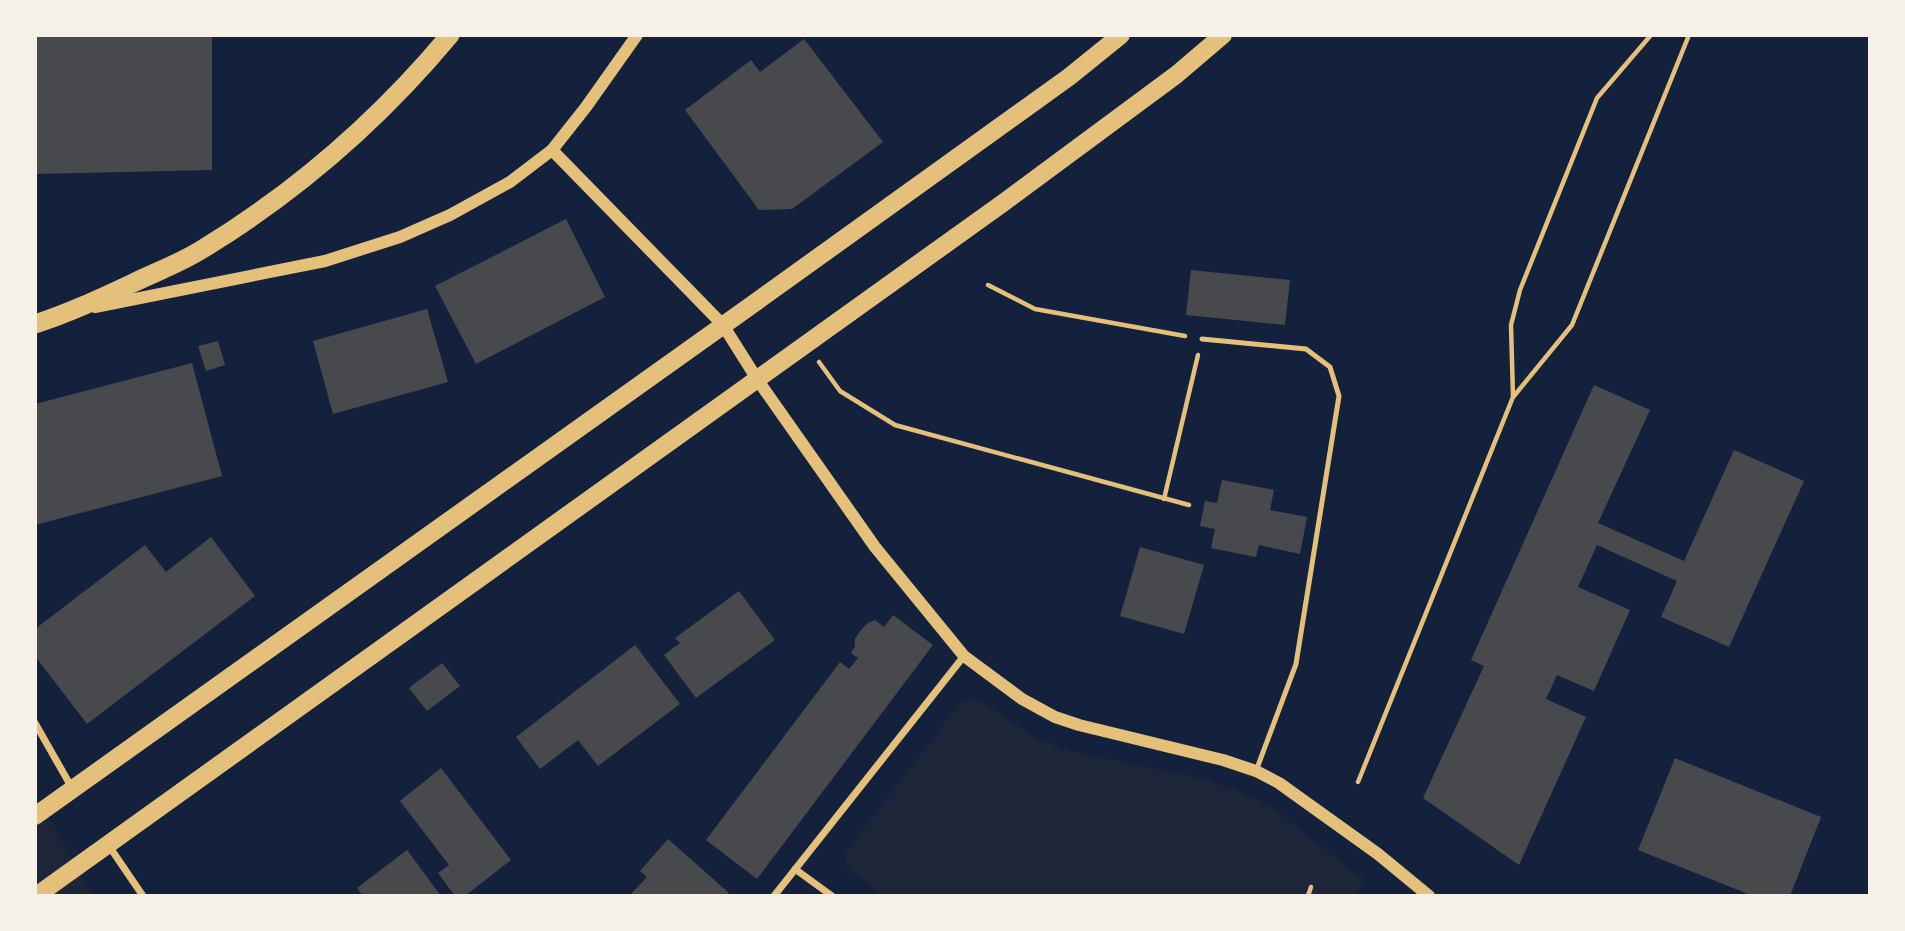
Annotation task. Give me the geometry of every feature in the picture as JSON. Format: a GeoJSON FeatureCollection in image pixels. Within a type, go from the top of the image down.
{"type":"FeatureCollection","features":[{"type":"Feature","properties":{"kind":"highway"},"geometry":{"type":"LineString","coordinates":[[35,324],[71,312],[198,252],[288,192],[366,125],[450,35]]}},
{"type":"Feature","properties":{"kind":"main road"},"geometry":{"type":"LineString","coordinates":[[35,816],[1069,77],[1121,35]]}},
{"type":"Feature","properties":{"kind":"main road"},"geometry":{"type":"LineString","coordinates":[[36,896],[1003,203],[1176,75],[1223,35]]}},
{"type":"Feature","properties":{"kind":"street"},"geometry":{"type":"LineString","coordinates":[[71,312],[325,261],[400,237],[450,215],[510,182],[552,150],[637,35]]}},
{"type":"Feature","properties":{"kind":"street"},"geometry":{"type":"LineString","coordinates":[[552,150],[723,325],[874,547],[964,656],[1022,699],[1055,717],[1256,771],[1279,783],[1378,854],[1429,896]]}},
{"type":"Feature","properties":{"kind":"street"},"geometry":{"type":"LineString","coordinates":[[774,896],[964,656]]}},
{"type":"Feature","properties":{"kind":"street"},"geometry":{"type":"LineString","coordinates":[[35,723],[72,788]]}},
{"type":"Feature","properties":{"kind":"street"},"geometry":{"type":"LineString","coordinates":[[109,845],[143,896]]}},
{"type":"Feature","properties":{"kind":"street"},"geometry":{"type":"LineString","coordinates":[[795,869],[832,896]]}},
{"type":"Feature","properties":{"kind":"lane"},"geometry":{"type":"LineString","coordinates":[[1202,339],[1306,349],[1330,367],[1339,396],[1296,664],[1256,771]]}},
{"type":"Feature","properties":{"kind":"path"},"geometry":{"type":"LineString","coordinates":[[1513,397],[1511,325],[1520,289],[1597,99],[1651,35]]}},
{"type":"Feature","properties":{"kind":"path"},"geometry":{"type":"LineString","coordinates":[[1358,782],[1513,397],[1572,325],[1689,35]]}},
{"type":"Feature","properties":{"kind":"path"},"geometry":{"type":"LineString","coordinates":[[988,285],[1035,309],[1202,339],[1164,499]]}},
{"type":"Feature","properties":{"kind":"path"},"geometry":{"type":"LineString","coordinates":[[806,345],[840,391],[895,425],[1189,505]]}},
{"type":"Feature","properties":{"kind":"path"},"geometry":{"type":"LineString","coordinates":[[1308,896],[1311,887]]}},
{"type":"Feature","properties":{"kind":"shaded area"},"geometry":{"type":"Polygon","coordinates":[[[977,699],[1033,736],[1066,750],[1204,779],[1269,805],[1364,880],[1356,896],[883,896],[847,868],[844,854],[962,700],[977,699]]]}},
{"type":"Feature","properties":{"kind":"shaded area"},"geometry":{"type":"Polygon","coordinates":[[[35,791],[92,896],[35,896],[35,791]]]}},
{"type":"Feature","properties":{"kind":"building"},"geometry":{"type":"Polygon","coordinates":[[[35,35],[212,35],[212,170],[35,174],[35,35]]]}},
{"type":"Feature","properties":{"kind":"building"},"geometry":{"type":"Polygon","coordinates":[[[804,39],[883,142],[792,209],[759,210],[685,110],[751,60],[760,72],[804,39]]]}},
{"type":"Feature","properties":{"kind":"building"},"geometry":{"type":"Polygon","coordinates":[[[566,219],[605,297],[476,364],[435,286],[566,219]]]}},
{"type":"Feature","properties":{"kind":"building"},"geometry":{"type":"Polygon","coordinates":[[[1191,270],[1290,280],[1285,325],[1186,315],[1191,270]]]}},
{"type":"Feature","properties":{"kind":"building"},"geometry":{"type":"Polygon","coordinates":[[[427,309],[448,382],[333,414],[313,341],[427,309]]]}},
{"type":"Feature","properties":{"kind":"building"},"geometry":{"type":"Polygon","coordinates":[[[218,341],[225,365],[206,371],[198,346],[218,341]]]}},
{"type":"Feature","properties":{"kind":"building"},"geometry":{"type":"Polygon","coordinates":[[[192,363],[222,476],[35,525],[35,404],[192,363]]]}},
{"type":"Feature","properties":{"kind":"building"},"geometry":{"type":"Polygon","coordinates":[[[1594,385],[1650,410],[1598,523],[1684,561],[1734,450],[1804,481],[1729,647],[1661,617],[1677,581],[1597,545],[1578,587],[1630,610],[1594,691],[1557,675],[1546,699],[1586,717],[1519,865],[1423,798],[1484,666],[1471,660],[1594,385]]]}},
{"type":"Feature","properties":{"kind":"building"},"geometry":{"type":"Polygon","coordinates":[[[1222,480],[1274,490],[1270,510],[1307,517],[1300,554],[1259,545],[1256,557],[1211,548],[1215,529],[1200,526],[1205,501],[1217,503],[1222,480]]]}},
{"type":"Feature","properties":{"kind":"building"},"geometry":{"type":"Polygon","coordinates":[[[211,537],[255,596],[87,724],[35,656],[35,629],[145,545],[166,572],[211,537]]]}},
{"type":"Feature","properties":{"kind":"building"},"geometry":{"type":"Polygon","coordinates":[[[1140,547],[1204,565],[1184,634],[1120,616],[1140,547]]]}},
{"type":"Feature","properties":{"kind":"building"},"geometry":{"type":"Polygon","coordinates":[[[739,591],[775,640],[696,698],[664,655],[680,643],[675,638],[739,591]]]}},
{"type":"Feature","properties":{"kind":"building"},"geometry":{"type":"Polygon","coordinates":[[[893,615],[933,645],[757,879],[706,840],[840,662],[849,669],[858,658],[851,653],[860,631],[875,620],[884,627],[893,615]]]}},
{"type":"Feature","properties":{"kind":"building"},"geometry":{"type":"Polygon","coordinates":[[[635,645],[680,704],[598,766],[578,740],[540,769],[516,737],[635,645]]]}},
{"type":"Feature","properties":{"kind":"building"},"geometry":{"type":"Polygon","coordinates":[[[442,663],[460,686],[427,711],[409,688],[442,663]]]}},
{"type":"Feature","properties":{"kind":"building"},"geometry":{"type":"Polygon","coordinates":[[[1675,758],[1821,817],[1790,896],[1753,896],[1638,850],[1675,758]]]}},
{"type":"Feature","properties":{"kind":"building"},"geometry":{"type":"Polygon","coordinates":[[[441,768],[511,860],[465,896],[455,896],[438,873],[449,865],[400,801],[441,768]]]}},
{"type":"Feature","properties":{"kind":"building"},"geometry":{"type":"Polygon","coordinates":[[[668,839],[729,893],[726,896],[629,896],[647,877],[640,871],[668,839]]]}},
{"type":"Feature","properties":{"kind":"building"},"geometry":{"type":"Polygon","coordinates":[[[407,850],[441,896],[363,896],[357,888],[407,850]]]}}]}
